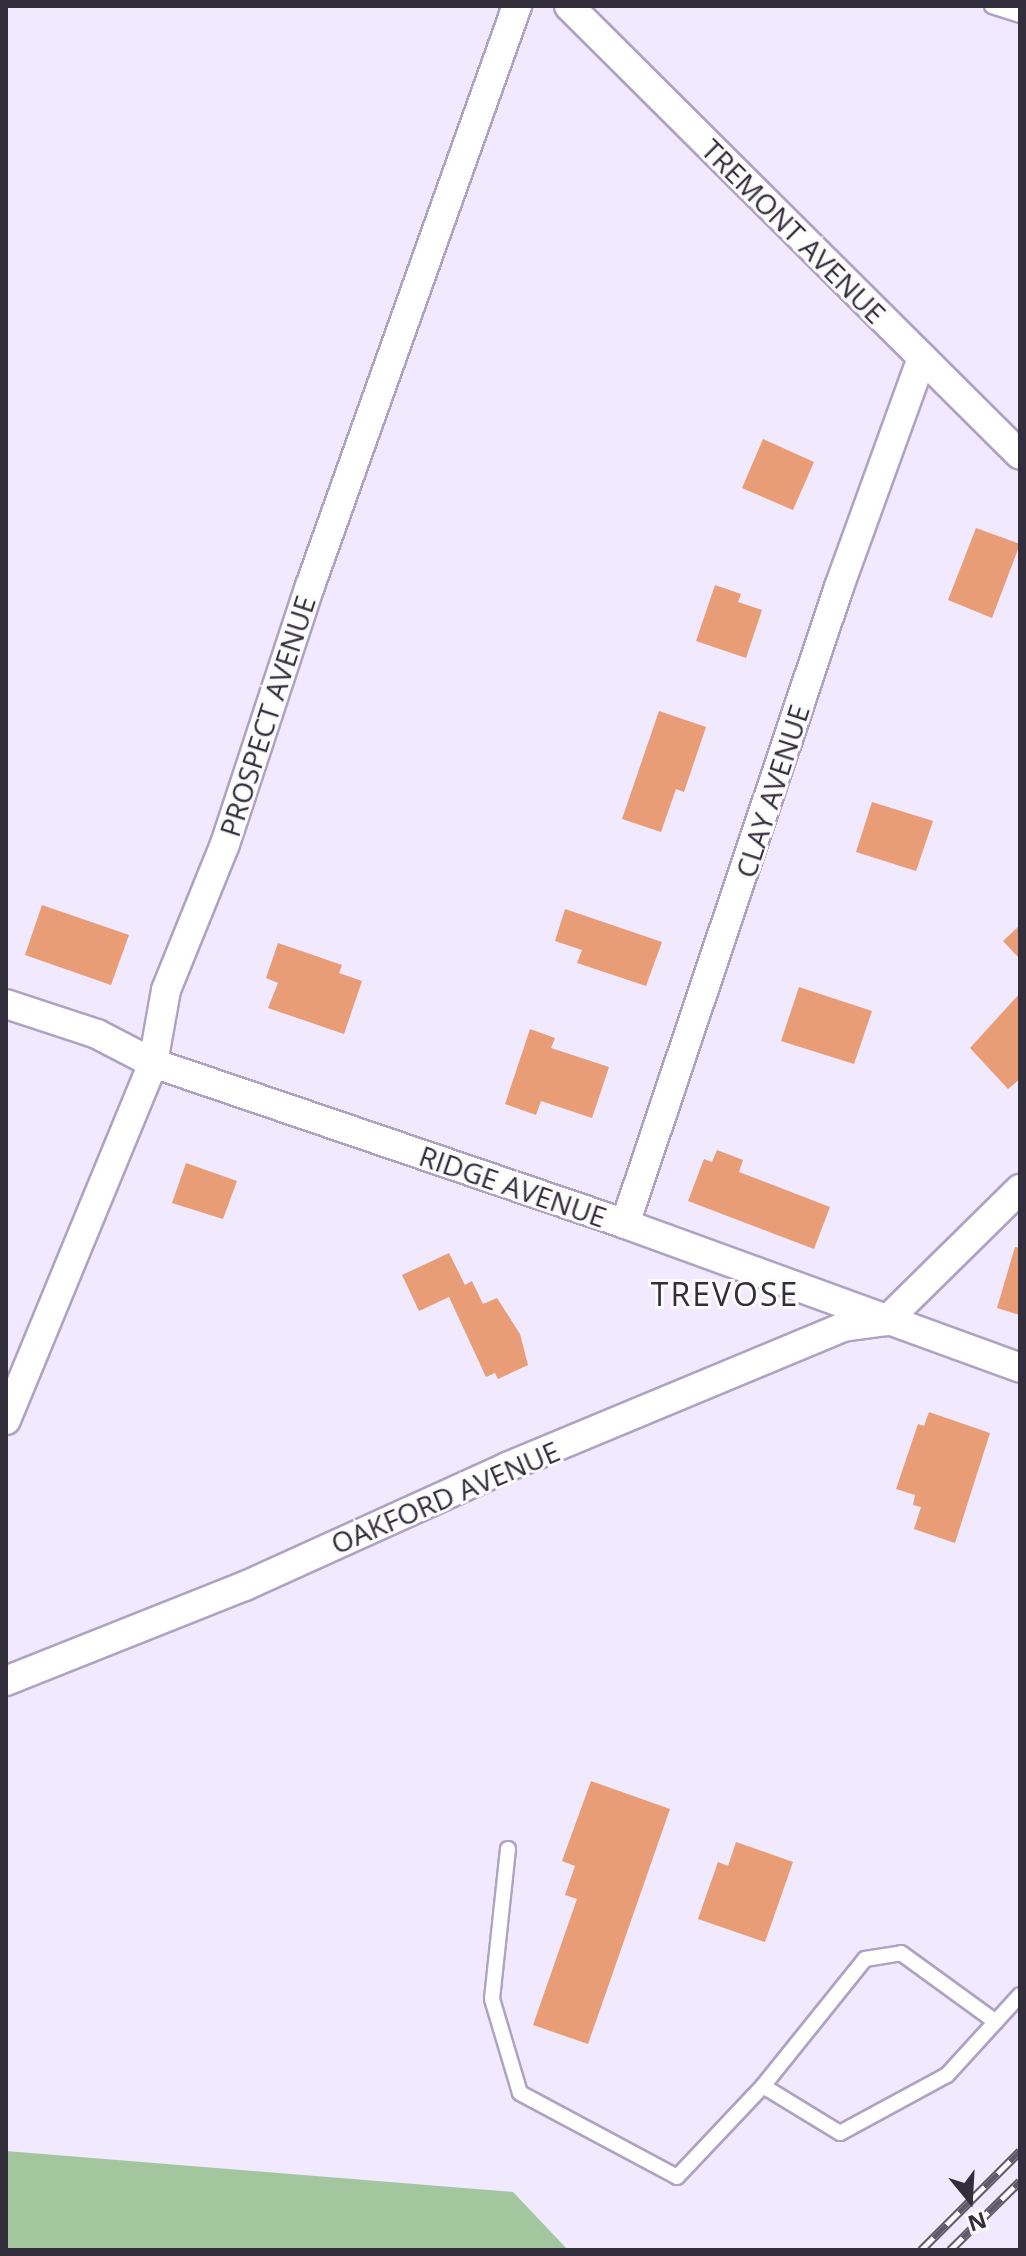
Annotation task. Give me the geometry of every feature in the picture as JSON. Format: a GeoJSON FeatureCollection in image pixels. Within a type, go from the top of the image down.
{"type":"FeatureCollection","features":[{"type":"Feature","properties":{"kind":"street","name":"PROSPECT AVENUE"},"geometry":{"type":"LineString","coordinates":[[6,1420],[153,1063],[166,990],[225,844],[517,6]]}},
{"type":"Feature","properties":{"kind":"street","name":"TREMONT AVENUE"},"geometry":{"type":"LineString","coordinates":[[569,6],[1020,455]]}},
{"type":"Feature","properties":{"kind":"street","name":"CLAY AVENUE"},"geometry":{"type":"LineString","coordinates":[[625,1224],[844,573],[922,358]]}},
{"type":"Feature","properties":{"kind":"street","name":"RIDGE AVENUE"},"geometry":{"type":"LineString","coordinates":[[6,1004],[97,1034],[153,1063],[625,1224],[1020,1368]]}},
{"type":"Feature","properties":{"kind":"street"},"geometry":{"type":"LineString","coordinates":[[886,1321],[1020,1189]]}},
{"type":"Feature","properties":{"kind":"street","name":"OAKFORD AVENUE"},"geometry":{"type":"LineString","coordinates":[[6,1681],[245,1586],[507,1467],[843,1327],[886,1321]]}},
{"type":"Feature","properties":{"kind":"lane"},"geometry":{"type":"LineString","coordinates":[[992,6],[1020,15]]}},
{"type":"Feature","properties":{"kind":"lane"},"geometry":{"type":"LineString","coordinates":[[508,1849],[492,1999],[520,2093],[677,2177],[763,2086],[865,1959],[901,1953],[996,2022]]}},
{"type":"Feature","properties":{"kind":"lane"},"geometry":{"type":"LineString","coordinates":[[763,2086],[840,2133],[947,2075],[1020,1995]]}},
{"type":"Feature","properties":{"kind":"green space"},"geometry":{"type":"Polygon","coordinates":[[[6,2151],[513,2192],[568,2250],[6,2250],[6,2151]]]}},
{"type":"Feature","properties":{"kind":"building"},"geometry":{"type":"Polygon","coordinates":[[[763,439],[814,462],[793,510],[742,488],[763,439]]]}},
{"type":"Feature","properties":{"kind":"building"},"geometry":{"type":"Polygon","coordinates":[[[976,528],[1020,544],[992,618],[948,600],[976,528]]]}},
{"type":"Feature","properties":{"kind":"building"},"geometry":{"type":"Polygon","coordinates":[[[715,585],[741,594],[738,602],[762,610],[746,658],[696,641],[715,585]]]}},
{"type":"Feature","properties":{"kind":"building"},"geometry":{"type":"Polygon","coordinates":[[[659,711],[706,727],[684,792],[676,789],[661,832],[622,819],[659,711]]]}},
{"type":"Feature","properties":{"kind":"building"},"geometry":{"type":"Polygon","coordinates":[[[872,802],[933,821],[916,871],[856,852],[872,802]]]}},
{"type":"Feature","properties":{"kind":"building"},"geometry":{"type":"Polygon","coordinates":[[[42,905],[129,935],[111,985],[25,955],[42,905]]]}},
{"type":"Feature","properties":{"kind":"building"},"geometry":{"type":"Polygon","coordinates":[[[565,909],[662,942],[646,986],[577,963],[582,950],[555,941],[565,909]]]}},
{"type":"Feature","properties":{"kind":"building"},"geometry":{"type":"Polygon","coordinates":[[[1020,925],[1020,959],[1003,941],[1020,925]]]}},
{"type":"Feature","properties":{"kind":"building"},"geometry":{"type":"Polygon","coordinates":[[[278,943],[342,965],[339,973],[362,981],[344,1034],[268,1008],[278,983],[266,978],[278,943]]]}},
{"type":"Feature","properties":{"kind":"building"},"geometry":{"type":"Polygon","coordinates":[[[799,987],[872,1011],[854,1064],[781,1041],[799,987]]]}},
{"type":"Feature","properties":{"kind":"building"},"geometry":{"type":"Polygon","coordinates":[[[1020,993],[1020,1079],[1008,1089],[970,1048],[1020,993]]]}},
{"type":"Feature","properties":{"kind":"building"},"geometry":{"type":"Polygon","coordinates":[[[530,1029],[555,1038],[551,1048],[609,1067],[592,1118],[541,1101],[536,1115],[505,1104],[530,1029]]]}},
{"type":"Feature","properties":{"kind":"building"},"geometry":{"type":"Polygon","coordinates":[[[717,1150],[743,1160],[739,1172],[830,1207],[814,1249],[688,1201],[704,1159],[712,1162],[717,1150]]]}},
{"type":"Feature","properties":{"kind":"building"},"geometry":{"type":"Polygon","coordinates":[[[186,1163],[237,1181],[223,1219],[172,1203],[186,1163]]]}},
{"type":"Feature","properties":{"kind":"building"},"geometry":{"type":"Polygon","coordinates":[[[1015,1247],[1020,1248],[1020,1315],[997,1308],[1015,1247]]]}},
{"type":"Feature","properties":{"kind":"building"},"geometry":{"type":"Polygon","coordinates":[[[449,1253],[465,1285],[472,1281],[483,1304],[497,1298],[520,1334],[528,1365],[498,1379],[495,1373],[486,1377],[449,1297],[419,1311],[402,1275],[449,1253]]]}},
{"type":"Feature","properties":{"kind":"building"},"geometry":{"type":"Polygon","coordinates":[[[929,1412],[990,1433],[955,1543],[914,1529],[921,1507],[913,1505],[915,1495],[896,1489],[918,1424],[924,1426],[929,1412]]]}},
{"type":"Feature","properties":{"kind":"building"},"geometry":{"type":"Polygon","coordinates":[[[591,1781],[670,1809],[588,2044],[533,2025],[577,1899],[565,1895],[575,1866],[562,1861],[591,1781]]]}},
{"type":"Feature","properties":{"kind":"building"},"geometry":{"type":"Polygon","coordinates":[[[736,1842],[793,1862],[765,1942],[698,1919],[718,1862],[728,1866],[736,1842]]]}},
{"type":"Feature","properties":{"kind":"railway"},"geometry":{"type":"LineString","coordinates":[[921,2250],[1020,2151]]}},
{"type":"Feature","properties":{"kind":"railway"},"geometry":{"type":"LineString","coordinates":[[950,2250],[1020,2181]]}},
{"type":"Feature","properties":{"kind":"district","name":"TREVOSE"},"geometry":{"type":"Point","coordinates":[725,1294]}}]}
